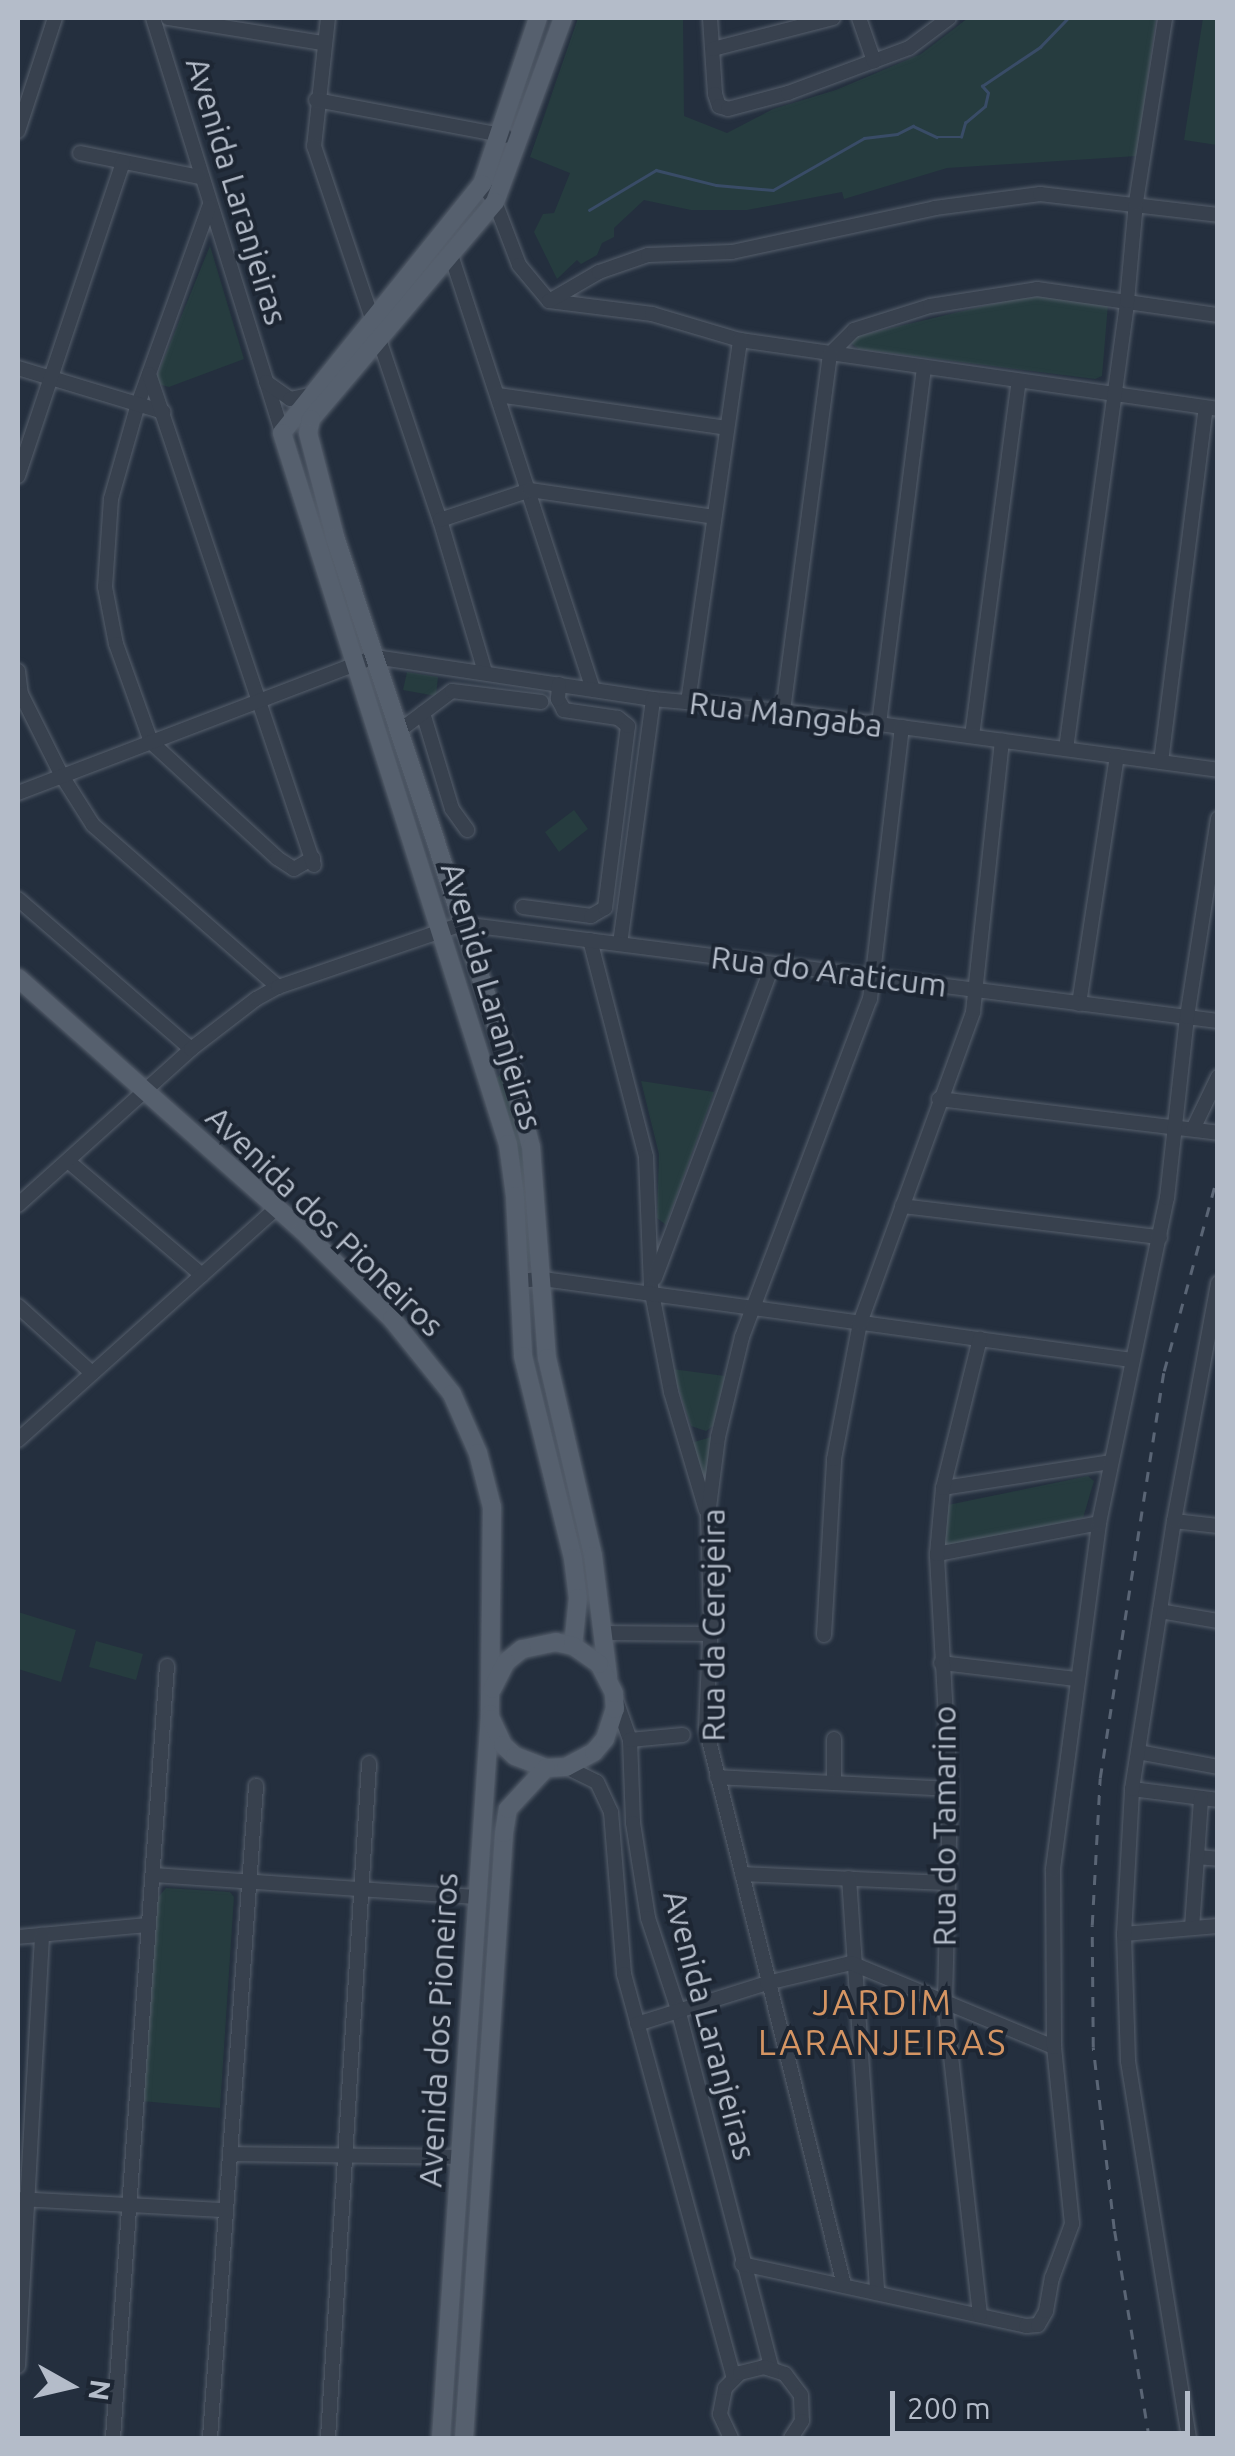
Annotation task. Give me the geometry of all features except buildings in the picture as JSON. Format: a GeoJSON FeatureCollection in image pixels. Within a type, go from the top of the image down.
{"type":"FeatureCollection","features":[{"type":"Feature","properties":{"kind":"main road"},"geometry":{"type":"LineString","coordinates":[[282,434],[482,184],[502,134],[535,18]]}},
{"type":"Feature","properties":{"kind":"main road"},"geometry":{"type":"LineString","coordinates":[[380,343],[494,202],[519,144],[563,18]]}},
{"type":"Feature","properties":{"kind":"main road","name":"Avenida Laranjeiras"},"geometry":{"type":"LineString","coordinates":[[380,343],[311,420],[308,446],[510,1066],[531,1148],[546,1358],[584,1510],[611,1685]]}},
{"type":"Feature","properties":{"kind":"main road","name":"Avenida Laranjeiras"},"geometry":{"type":"LineString","coordinates":[[282,434],[508,1144],[523,1356],[573,1558],[578,1598],[574,1646]]}},
{"type":"Feature","properties":{"kind":"main road","name":"Avenida dos Pioneiros"},"geometry":{"type":"LineString","coordinates":[[18,978],[277,1208],[392,1320],[452,1394],[478,1452],[492,1507],[489,1706],[441,2438]]}},
{"type":"Feature","properties":{"kind":"main road"},"geometry":{"type":"LineString","coordinates":[[490,1624],[522,1649]]}},
{"type":"Feature","properties":{"kind":"main road"},"geometry":{"type":"LineString","coordinates":[[556,1642],[574,1646],[600,1664],[611,1685],[612,1725],[604,1740],[581,1761],[566,1766],[546,1768],[514,1756],[494,1730],[489,1706],[500,1670],[522,1649],[556,1642]]}},
{"type":"Feature","properties":{"kind":"main road","name":"Avenida dos Pioneiros"},"geometry":{"type":"LineString","coordinates":[[464,2438],[504,1833],[508,1809],[546,1768]]}},
{"type":"Feature","properties":{"kind":"street"},"geometry":{"type":"LineString","coordinates":[[18,131],[55,18]]}},
{"type":"Feature","properties":{"kind":"street","name":"Avenida Laranjeiras"},"geometry":{"type":"LineString","coordinates":[[153,18],[282,434]]}},
{"type":"Feature","properties":{"kind":"street"},"geometry":{"type":"LineString","coordinates":[[168,18],[322,43]]}},
{"type":"Feature","properties":{"kind":"street"},"geometry":{"type":"LineString","coordinates":[[328,18],[322,43],[314,146],[440,520],[484,672]]}},
{"type":"Feature","properties":{"kind":"street"},"geometry":{"type":"LineString","coordinates":[[710,18],[715,94],[719,106],[728,108],[788,93],[908,48],[949,18]]}},
{"type":"Feature","properties":{"kind":"street"},"geometry":{"type":"LineString","coordinates":[[713,49],[833,18]]}},
{"type":"Feature","properties":{"kind":"street"},"geometry":{"type":"LineString","coordinates":[[859,18],[874,61]]}},
{"type":"Feature","properties":{"kind":"street"},"geometry":{"type":"LineString","coordinates":[[1066,749],[1128,301],[1136,202],[1165,18]]}},
{"type":"Feature","properties":{"kind":"street"},"geometry":{"type":"LineString","coordinates":[[316,100],[502,134],[519,144]]}},
{"type":"Feature","properties":{"kind":"street"},"geometry":{"type":"LineString","coordinates":[[80,153],[200,178]]}},
{"type":"Feature","properties":{"kind":"street"},"geometry":{"type":"LineString","coordinates":[[18,476],[123,162]]}},
{"type":"Feature","properties":{"kind":"street"},"geometry":{"type":"LineString","coordinates":[[482,184],[494,202],[518,265],[549,302],[652,314],[740,340],[1212,409],[1161,762]]}},
{"type":"Feature","properties":{"kind":"street"},"geometry":{"type":"LineString","coordinates":[[549,302],[598,272],[648,255],[732,252],[935,208],[1040,194],[1136,202],[1218,215]]}},
{"type":"Feature","properties":{"kind":"street"},"geometry":{"type":"LineString","coordinates":[[149,374],[314,862],[294,869],[277,858],[152,742],[116,644],[105,587],[111,500],[138,404],[210,207]]}},
{"type":"Feature","properties":{"kind":"street"},"geometry":{"type":"LineString","coordinates":[[198,238],[219,238]]}},
{"type":"Feature","properties":{"kind":"street"},"geometry":{"type":"LineString","coordinates":[[451,255],[593,689]]}},
{"type":"Feature","properties":{"kind":"street"},"geometry":{"type":"LineString","coordinates":[[784,711],[830,354],[854,330],[930,306],[1037,289],[1218,316]]}},
{"type":"Feature","properties":{"kind":"street"},"geometry":{"type":"LineString","coordinates":[[688,702],[740,340]]}},
{"type":"Feature","properties":{"kind":"street"},"geometry":{"type":"LineString","coordinates":[[880,724],[924,367]]}},
{"type":"Feature","properties":{"kind":"street"},"geometry":{"type":"LineString","coordinates":[[18,368],[164,412]]}},
{"type":"Feature","properties":{"kind":"street"},"geometry":{"type":"LineString","coordinates":[[972,736],[1018,381]]}},
{"type":"Feature","properties":{"kind":"street"},"geometry":{"type":"LineString","coordinates":[[265,382],[290,399],[314,393]]}},
{"type":"Feature","properties":{"kind":"street"},"geometry":{"type":"LineString","coordinates":[[498,395],[727,428]]}},
{"type":"Feature","properties":{"kind":"street"},"geometry":{"type":"LineString","coordinates":[[440,520],[530,490],[714,518]]}},
{"type":"Feature","properties":{"kind":"street"},"geometry":{"type":"LineString","coordinates":[[18,792],[375,656]]}},
{"type":"Feature","properties":{"kind":"street","name":"Rua Mangaba"},"geometry":{"type":"LineString","coordinates":[[375,656],[653,699],[784,711],[1218,770]]}},
{"type":"Feature","properties":{"kind":"street"},"geometry":{"type":"LineString","coordinates":[[18,671],[21,694],[81,809],[127,858],[278,987]]}},
{"type":"Feature","properties":{"kind":"street"},"geometry":{"type":"LineString","coordinates":[[523,907],[591,916],[605,908],[628,726],[618,718],[564,710],[558,699],[559,684]]}},
{"type":"Feature","properties":{"kind":"street"},"geometry":{"type":"LineString","coordinates":[[399,731],[452,691],[541,702]]}},
{"type":"Feature","properties":{"kind":"street"},"geometry":{"type":"LineString","coordinates":[[620,944],[653,699]]}},
{"type":"Feature","properties":{"kind":"street"},"geometry":{"type":"LineString","coordinates":[[423,713],[452,809],[468,830]]}},
{"type":"Feature","properties":{"kind":"street","name":"Rua da Cerejeira"},"geometry":{"type":"LineString","coordinates":[[844,2285],[706,1728],[710,1634],[708,1515],[718,1437],[754,1308],[870,999],[902,727]]}},
{"type":"Feature","properties":{"kind":"street"},"geometry":{"type":"LineString","coordinates":[[824,1635],[834,1459],[860,1323],[939,1099],[968,1031],[1002,740]]}},
{"type":"Feature","properties":{"kind":"street"},"geometry":{"type":"LineString","coordinates":[[1080,1004],[1117,756]]}},
{"type":"Feature","properties":{"kind":"street"},"geometry":{"type":"LineString","coordinates":[[742,2264],[1038,2325],[1072,2224],[1054,2047],[1054,1869],[1099,1523],[1160,1237],[1187,1018],[1218,818]]}},
{"type":"Feature","properties":{"kind":"street"},"geometry":{"type":"LineString","coordinates":[[18,900],[191,1050]]}},
{"type":"Feature","properties":{"kind":"street","name":"Rua do Araticum"},"geometry":{"type":"LineString","coordinates":[[18,1205],[191,1050],[256,998],[462,924],[1218,1022]]}},
{"type":"Feature","properties":{"kind":"street"},"geometry":{"type":"LineString","coordinates":[[590,940],[646,1157],[652,1292],[680,1428],[708,1515]]}},
{"type":"Feature","properties":{"kind":"street"},"geometry":{"type":"LineString","coordinates":[[652,1292],[773,964]]}},
{"type":"Feature","properties":{"kind":"street"},"geometry":{"type":"LineString","coordinates":[[1194,1129],[1218,1077]]}},
{"type":"Feature","properties":{"kind":"street"},"geometry":{"type":"LineString","coordinates":[[939,1099],[1218,1133]]}},
{"type":"Feature","properties":{"kind":"street"},"geometry":{"type":"LineString","coordinates":[[68,1161],[202,1275]]}},
{"type":"Feature","properties":{"kind":"street"},"geometry":{"type":"LineString","coordinates":[[902,1206],[1160,1237]]}},
{"type":"Feature","properties":{"kind":"street"},"geometry":{"type":"LineString","coordinates":[[18,1440],[277,1208]]}},
{"type":"Feature","properties":{"kind":"street"},"geometry":{"type":"LineString","coordinates":[[518,1281],[543,1278],[652,1292],[1131,1360]]}},
{"type":"Feature","properties":{"kind":"street"},"geometry":{"type":"LineString","coordinates":[[1188,2438],[1128,2061],[1124,1934],[1132,1789],[1174,1520],[1218,1284]]}},
{"type":"Feature","properties":{"kind":"street"},"geometry":{"type":"LineString","coordinates":[[19,1311],[92,1373]]}},
{"type":"Feature","properties":{"kind":"street","name":"Rua do Tamarino"},"geometry":{"type":"LineString","coordinates":[[980,1338],[943,1488],[937,1554],[950,1790],[944,2001],[980,2316]]}},
{"type":"Feature","properties":{"kind":"street"},"geometry":{"type":"LineString","coordinates":[[1201,1370],[1218,1373]]}},
{"type":"Feature","properties":{"kind":"street"},"geometry":{"type":"LineString","coordinates":[[943,1488],[1111,1462]]}},
{"type":"Feature","properties":{"kind":"street"},"geometry":{"type":"LineString","coordinates":[[1174,1520],[1218,1526]]}},
{"type":"Feature","properties":{"kind":"street"},"geometry":{"type":"LineString","coordinates":[[937,1554],[1099,1523]]}},
{"type":"Feature","properties":{"kind":"street"},"geometry":{"type":"LineString","coordinates":[[1160,1611],[1218,1621]]}},
{"type":"Feature","properties":{"kind":"street"},"geometry":{"type":"LineString","coordinates":[[606,1633],[710,1634]]}},
{"type":"Feature","properties":{"kind":"street"},"geometry":{"type":"LineString","coordinates":[[941,1663],[1076,1679]]}},
{"type":"Feature","properties":{"kind":"street"},"geometry":{"type":"LineString","coordinates":[[113,2438],[167,1666]]}},
{"type":"Feature","properties":{"kind":"street","name":"Avenida Laranjeiras"},"geometry":{"type":"LineString","coordinates":[[611,1685],[630,1740],[638,1871],[772,2368]]}},
{"type":"Feature","properties":{"kind":"street"},"geometry":{"type":"LineString","coordinates":[[630,1740],[682,1735]]}},
{"type":"Feature","properties":{"kind":"street"},"geometry":{"type":"LineString","coordinates":[[834,1739],[834,1783]]}},
{"type":"Feature","properties":{"kind":"street"},"geometry":{"type":"LineString","coordinates":[[1138,1752],[1218,1768]]}},
{"type":"Feature","properties":{"kind":"street"},"geometry":{"type":"LineString","coordinates":[[328,2438],[364,1889],[368,1762]]}},
{"type":"Feature","properties":{"kind":"street","name":"Avenida Laranjeiras"},"geometry":{"type":"LineString","coordinates":[[566,1766],[597,1782],[611,1812],[618,1938],[636,2024],[734,2378]]}},
{"type":"Feature","properties":{"kind":"street"},"geometry":{"type":"LineString","coordinates":[[717,1777],[950,1790]]}},
{"type":"Feature","properties":{"kind":"street"},"geometry":{"type":"LineString","coordinates":[[210,2438],[256,1786]]}},
{"type":"Feature","properties":{"kind":"street"},"geometry":{"type":"LineString","coordinates":[[1132,1789],[1218,1800]]}},
{"type":"Feature","properties":{"kind":"street"},"geometry":{"type":"LineString","coordinates":[[1192,1928],[1201,1798]]}},
{"type":"Feature","properties":{"kind":"street"},"geometry":{"type":"LineString","coordinates":[[1196,1857],[1218,1859]]}},
{"type":"Feature","properties":{"kind":"street"},"geometry":{"type":"LineString","coordinates":[[742,1874],[946,1884]]}},
{"type":"Feature","properties":{"kind":"street"},"geometry":{"type":"LineString","coordinates":[[153,1875],[476,1897]]}},
{"type":"Feature","properties":{"kind":"street"},"geometry":{"type":"LineString","coordinates":[[849,1878],[851,1964],[877,2293]]}},
{"type":"Feature","properties":{"kind":"street"},"geometry":{"type":"LineString","coordinates":[[18,1937],[148,1925]]}},
{"type":"Feature","properties":{"kind":"street"},"geometry":{"type":"LineString","coordinates":[[1124,1934],[1218,1926]]}},
{"type":"Feature","properties":{"kind":"street"},"geometry":{"type":"LineString","coordinates":[[18,2366],[24,2199],[42,1935]]}},
{"type":"Feature","properties":{"kind":"street"},"geometry":{"type":"LineString","coordinates":[[636,2024],[767,1984],[851,1964],[1054,2047]]}},
{"type":"Feature","properties":{"kind":"street"},"geometry":{"type":"LineString","coordinates":[[230,2154],[461,2157]]}},
{"type":"Feature","properties":{"kind":"street"},"geometry":{"type":"LineString","coordinates":[[24,2199],[224,2210]]}},
{"type":"Feature","properties":{"kind":"street"},"geometry":{"type":"LineString","coordinates":[[731,2438],[720,2414],[725,2388],[748,2369],[772,2368],[794,2383],[801,2395],[802,2421],[791,2438]]}},
{"type":"Feature","properties":{"kind":"green space"},"geometry":{"type":"Polygon","coordinates":[[[578,18],[683,18],[684,116],[727,133],[773,109],[836,90],[921,54],[968,18],[1156,18],[1137,156],[947,168],[844,199],[842,192],[747,210],[691,210],[644,200],[614,228],[614,237],[602,243],[597,255],[581,264],[577,260],[557,279],[534,232],[543,214],[554,213],[570,173],[530,157],[578,18]]]}},
{"type":"Feature","properties":{"kind":"green space"},"geometry":{"type":"Polygon","coordinates":[[[1203,18],[1217,18],[1217,145],[1184,140],[1203,18]]]}},
{"type":"Feature","properties":{"kind":"green space"},"geometry":{"type":"Polygon","coordinates":[[[210,246],[244,359],[169,387],[154,383],[210,246]]]}},
{"type":"Feature","properties":{"kind":"green space"},"geometry":{"type":"Polygon","coordinates":[[[1049,296],[1108,304],[1102,376],[1095,379],[859,349],[851,343],[854,337],[1013,299],[1049,296]]]}},
{"type":"Feature","properties":{"kind":"green space"},"geometry":{"type":"Polygon","coordinates":[[[407,672],[438,677],[436,696],[403,690],[407,672]]]}},
{"type":"Feature","properties":{"kind":"green space"},"geometry":{"type":"Polygon","coordinates":[[[574,810],[588,829],[559,852],[545,832],[574,810]]]}},
{"type":"Feature","properties":{"kind":"green space"},"geometry":{"type":"Polygon","coordinates":[[[502,1074],[520,1137],[530,1208],[531,1261],[523,1265],[494,1079],[502,1074]]]}},
{"type":"Feature","properties":{"kind":"green space"},"geometry":{"type":"Polygon","coordinates":[[[641,1081],[714,1092],[666,1225],[657,1218],[659,1154],[641,1081]]]}},
{"type":"Feature","properties":{"kind":"green space"},"geometry":{"type":"Polygon","coordinates":[[[672,1369],[725,1376],[713,1426],[706,1431],[691,1426],[672,1369]]]}},
{"type":"Feature","properties":{"kind":"green space"},"geometry":{"type":"Polygon","coordinates":[[[711,1437],[711,1466],[703,1478],[691,1443],[711,1437]]]}},
{"type":"Feature","properties":{"kind":"green space"},"geometry":{"type":"Polygon","coordinates":[[[1088,1476],[1094,1481],[1083,1518],[951,1547],[944,1544],[948,1505],[1088,1476]]]}},
{"type":"Feature","properties":{"kind":"green space"},"geometry":{"type":"Polygon","coordinates":[[[18,1612],[76,1630],[61,1682],[18,1669],[18,1612]]]}},
{"type":"Feature","properties":{"kind":"green space"},"geometry":{"type":"Polygon","coordinates":[[[96,1641],[143,1654],[136,1680],[89,1667],[96,1641]]]}},
{"type":"Feature","properties":{"kind":"green space"},"geometry":{"type":"Polygon","coordinates":[[[166,1888],[230,1892],[234,1897],[220,2108],[141,2101],[154,1902],[166,1888]]]}},
{"type":"Feature","properties":{"kind":"waterway"},"geometry":{"type":"LineString","coordinates":[[589,210],[656,170],[716,185],[773,190],[864,138],[897,134],[913,126],[937,137],[961,137],[965,123],[985,106],[988,93],[982,86],[1040,47],[1068,18]]}},
{"type":"Feature","properties":{"kind":"railway"},"geometry":{"type":"LineString","coordinates":[[1149,2438],[1114,2229],[1093,2047],[1092,1925],[1100,1778],[1164,1371],[1218,1174]]}},
{"type":"Feature","properties":{"kind":"district","name":"JARDIM LARANJEIRAS"},"geometry":{"type":"Point","coordinates":[883,2022]}}]}
